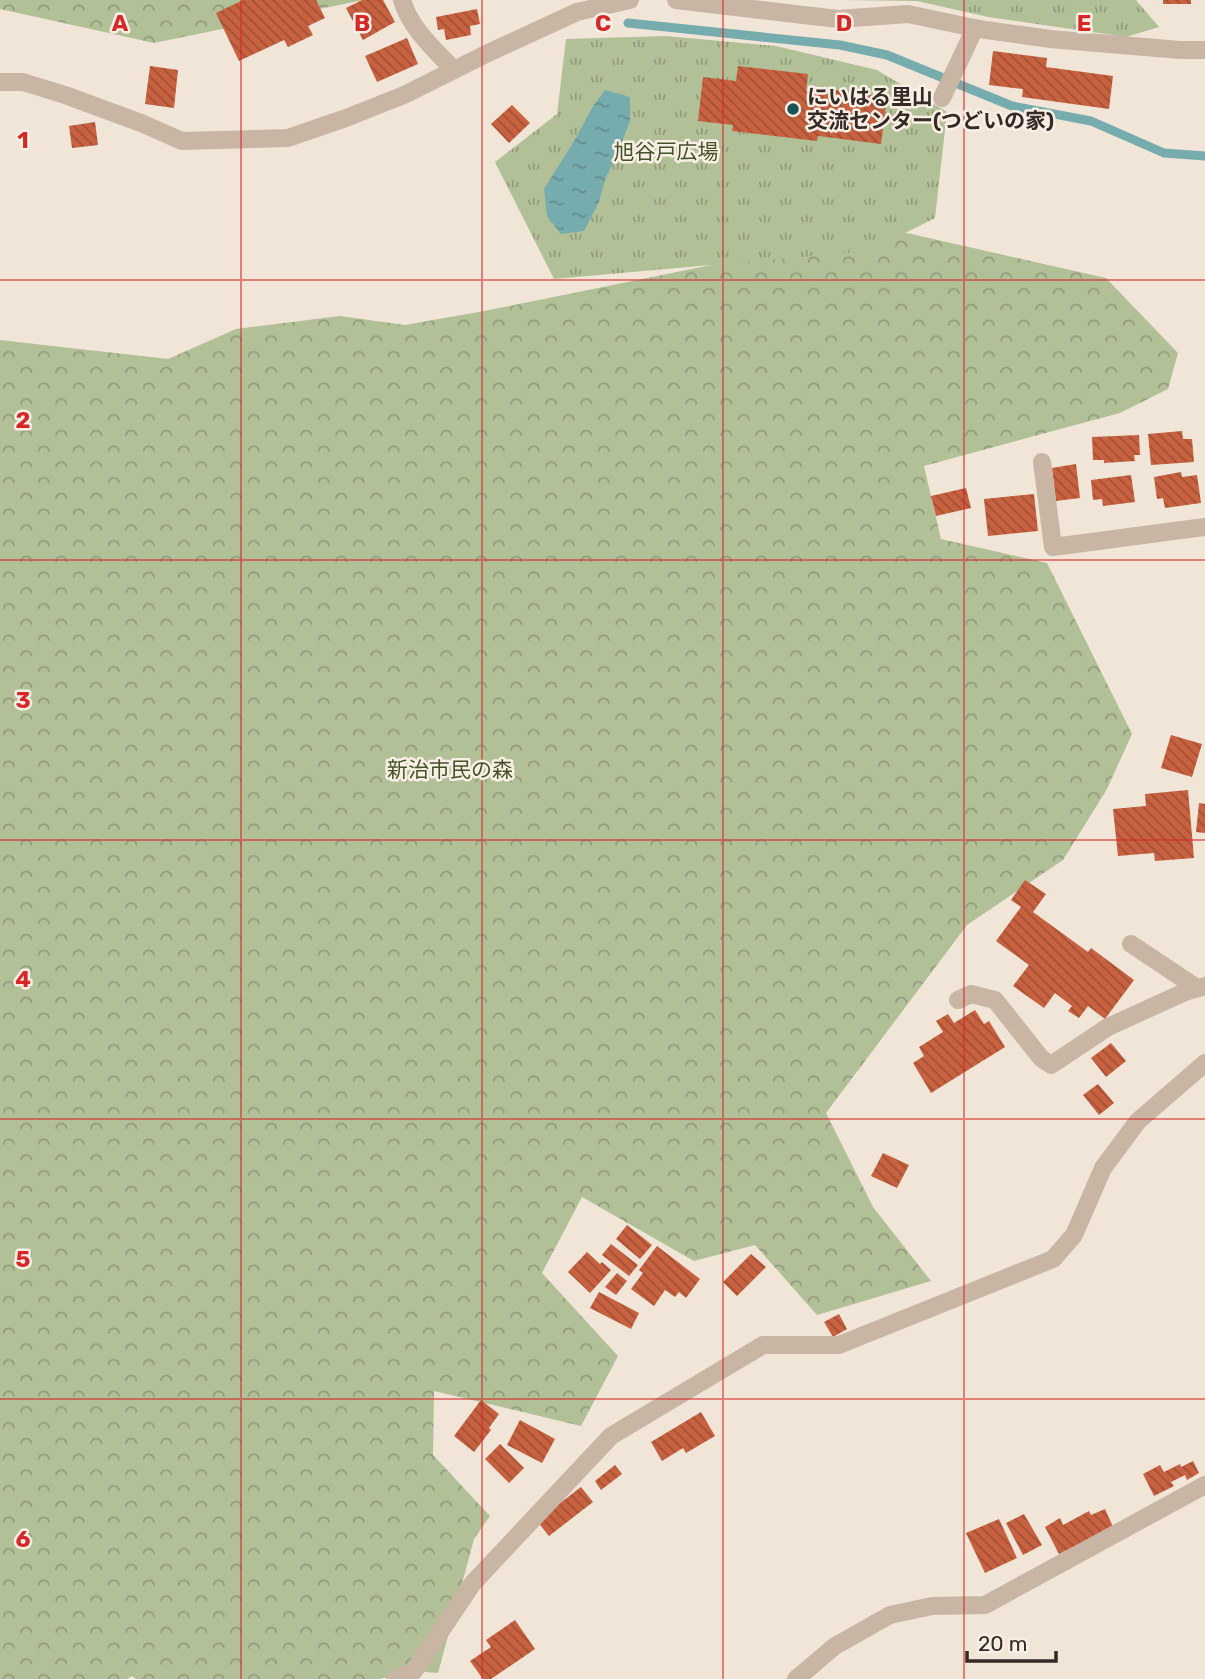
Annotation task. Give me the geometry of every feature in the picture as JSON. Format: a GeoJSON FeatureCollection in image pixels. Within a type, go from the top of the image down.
{"type":"FeatureCollection","features":[{"type":"Feature","properties":{"kind":"street"},"geometry":{"type":"LineString","coordinates":[[402,0],[419,32],[454,70]]}},
{"type":"Feature","properties":{"kind":"street"},"geometry":{"type":"LineString","coordinates":[[0,82],[23,82],[65,95],[182,141],[288,138],[393,100],[577,12],[602,3],[630,0]]}},
{"type":"Feature","properties":{"kind":"street"},"geometry":{"type":"LineString","coordinates":[[676,0],[838,19],[908,14],[1049,40],[1205,50]]}},
{"type":"Feature","properties":{"kind":"street"},"geometry":{"type":"LineString","coordinates":[[942,99],[975,28]]}},
{"type":"Feature","properties":{"kind":"street"},"geometry":{"type":"LineString","coordinates":[[1042,462],[1053,547],[1205,527]]}},
{"type":"Feature","properties":{"kind":"street"},"geometry":{"type":"LineString","coordinates":[[1131,944],[1201,987]]}},
{"type":"Feature","properties":{"kind":"street"},"geometry":{"type":"LineString","coordinates":[[958,1000],[971,994],[995,1000],[1041,1058],[1051,1065],[1108,1027],[1201,987]]}},
{"type":"Feature","properties":{"kind":"street"},"geometry":{"type":"LineString","coordinates":[[395,1679],[414,1671],[473,1583],[611,1436],[762,1345],[839,1345],[1053,1259],[1074,1235],[1103,1168],[1138,1121],[1205,1063]]}},
{"type":"Feature","properties":{"kind":"street"},"geometry":{"type":"LineString","coordinates":[[796,1679],[835,1646],[891,1615],[932,1606],[985,1605],[1205,1485]]}},
{"type":"Feature","properties":{"kind":"green space"},"geometry":{"type":"Polygon","coordinates":[[[0,0],[363,0],[154,43],[0,9],[0,0]]]}},
{"type":"Feature","properties":{"kind":"green space"},"geometry":{"type":"Polygon","coordinates":[[[841,0],[1136,0],[1159,27],[1126,37],[988,17],[917,1],[841,0]]]}},
{"type":"Feature","properties":{"kind":"green space","name":"旭谷戸広場"},"geometry":{"type":"Polygon","coordinates":[[[666,36],[776,46],[877,70],[947,112],[935,218],[869,251],[554,279],[495,162],[557,114],[566,39],[666,36]]]}},
{"type":"Feature","properties":{"kind":"green space","name":"新治市民の森"},"geometry":{"type":"Polygon","coordinates":[[[889,229],[1106,278],[1178,353],[1168,389],[1120,413],[924,466],[941,539],[1047,563],[1132,734],[1107,789],[1063,860],[967,925],[826,1113],[873,1207],[931,1281],[817,1315],[755,1245],[694,1261],[582,1197],[542,1273],[618,1356],[581,1426],[434,1391],[433,1455],[490,1516],[474,1539],[438,1673],[414,1671],[380,1679],[136,1679],[132,1676],[127,1679],[0,1679],[0,340],[168,359],[236,329],[340,316],[405,325],[889,229]]]}},
{"type":"Feature","properties":{"kind":"water"},"geometry":{"type":"Polygon","coordinates":[[[605,90],[630,97],[630,121],[605,180],[599,202],[584,231],[561,234],[547,216],[544,189],[605,90]]]}},
{"type":"Feature","properties":{"kind":"building"},"geometry":{"type":"Polygon","coordinates":[[[243,0],[316,0],[325,18],[308,26],[313,35],[288,47],[284,40],[239,61],[216,13],[243,0]]]}},
{"type":"Feature","properties":{"kind":"building"},"geometry":{"type":"Polygon","coordinates":[[[362,0],[383,0],[395,22],[363,40],[346,8],[362,0]]]}},
{"type":"Feature","properties":{"kind":"building"},"geometry":{"type":"Polygon","coordinates":[[[1163,0],[1191,0],[1191,4],[1163,4],[1163,0]]]}},
{"type":"Feature","properties":{"kind":"building"},"geometry":{"type":"Polygon","coordinates":[[[477,9],[480,24],[470,26],[471,35],[446,40],[444,29],[438,30],[436,17],[477,9]]]}},
{"type":"Feature","properties":{"kind":"building"},"geometry":{"type":"Polygon","coordinates":[[[407,38],[418,64],[377,82],[365,56],[407,38]]]}},
{"type":"Feature","properties":{"kind":"building"},"geometry":{"type":"Polygon","coordinates":[[[993,51],[1047,58],[1046,67],[1113,76],[1109,109],[1022,97],[1023,89],[989,85],[993,51]]]}},
{"type":"Feature","properties":{"kind":"building"},"geometry":{"type":"Polygon","coordinates":[[[150,66],[178,70],[174,108],[145,104],[150,66]]]}},
{"type":"Feature","properties":{"kind":"building","name":"にいはる里山 交流センター(つどいの家)"},"geometry":{"type":"Polygon","coordinates":[[[738,66],[808,74],[806,91],[826,94],[827,89],[887,97],[881,144],[818,136],[817,141],[732,131],[733,125],[698,121],[703,77],[736,81],[738,66]]]}},
{"type":"Feature","properties":{"kind":"building"},"geometry":{"type":"Polygon","coordinates":[[[512,105],[530,123],[509,143],[491,124],[512,105]]]}},
{"type":"Feature","properties":{"kind":"building"},"geometry":{"type":"Polygon","coordinates":[[[95,122],[98,145],[72,148],[69,126],[95,122]]]}},
{"type":"Feature","properties":{"kind":"building"},"geometry":{"type":"Polygon","coordinates":[[[1182,431],[1183,439],[1192,439],[1194,462],[1151,465],[1148,434],[1182,431]]]}},
{"type":"Feature","properties":{"kind":"building"},"geometry":{"type":"Polygon","coordinates":[[[1139,435],[1140,455],[1134,455],[1135,461],[1104,463],[1104,460],[1093,460],[1092,437],[1139,435]]]}},
{"type":"Feature","properties":{"kind":"building"},"geometry":{"type":"Polygon","coordinates":[[[1076,464],[1080,498],[1056,501],[1052,468],[1076,464]]]}},
{"type":"Feature","properties":{"kind":"building"},"geometry":{"type":"Polygon","coordinates":[[[1181,472],[1182,477],[1197,475],[1201,503],[1165,508],[1163,498],[1157,499],[1154,477],[1181,472]]]}},
{"type":"Feature","properties":{"kind":"building"},"geometry":{"type":"Polygon","coordinates":[[[1131,475],[1135,502],[1103,506],[1102,499],[1093,500],[1091,480],[1131,475]]]}},
{"type":"Feature","properties":{"kind":"building"},"geometry":{"type":"Polygon","coordinates":[[[966,488],[971,508],[936,516],[931,496],[966,488]]]}},
{"type":"Feature","properties":{"kind":"building"},"geometry":{"type":"Polygon","coordinates":[[[1034,494],[1038,531],[988,536],[984,499],[1034,494]]]}},
{"type":"Feature","properties":{"kind":"building"},"geometry":{"type":"Polygon","coordinates":[[[1171,735],[1202,744],[1192,777],[1161,768],[1171,735]]]}},
{"type":"Feature","properties":{"kind":"building"},"geometry":{"type":"Polygon","coordinates":[[[1188,790],[1194,858],[1155,861],[1154,853],[1118,856],[1113,809],[1146,806],[1145,794],[1188,790]]]}},
{"type":"Feature","properties":{"kind":"building"},"geometry":{"type":"Polygon","coordinates":[[[1199,803],[1205,804],[1205,833],[1196,832],[1199,803]]]}},
{"type":"Feature","properties":{"kind":"building"},"geometry":{"type":"Polygon","coordinates":[[[1025,880],[1046,894],[1033,912],[1088,952],[1091,948],[1134,980],[1105,1019],[1088,1006],[1079,1018],[1068,1011],[1072,1006],[1055,993],[1044,1008],[1013,986],[1029,965],[996,941],[1021,907],[1011,900],[1025,880]]]}},
{"type":"Feature","properties":{"kind":"building"},"geometry":{"type":"Polygon","coordinates":[[[975,1010],[984,1024],[989,1021],[1005,1047],[931,1093],[913,1063],[924,1056],[919,1047],[943,1032],[936,1021],[948,1014],[954,1023],[975,1010]]]}},
{"type":"Feature","properties":{"kind":"building"},"geometry":{"type":"Polygon","coordinates":[[[1111,1043],[1126,1061],[1106,1077],[1091,1058],[1111,1043]]]}},
{"type":"Feature","properties":{"kind":"building"},"geometry":{"type":"Polygon","coordinates":[[[1098,1084],[1114,1103],[1099,1115],[1083,1095],[1098,1084]]]}},
{"type":"Feature","properties":{"kind":"building"},"geometry":{"type":"Polygon","coordinates":[[[883,1153],[909,1165],[897,1188],[871,1176],[883,1153]]]}},
{"type":"Feature","properties":{"kind":"building"},"geometry":{"type":"Polygon","coordinates":[[[627,1225],[652,1245],[640,1259],[616,1239],[627,1225]]]}},
{"type":"Feature","properties":{"kind":"building"},"geometry":{"type":"Polygon","coordinates":[[[611,1244],[638,1265],[629,1276],[602,1255],[611,1244]]]}},
{"type":"Feature","properties":{"kind":"building"},"geometry":{"type":"Polygon","coordinates":[[[657,1246],[700,1279],[686,1298],[679,1292],[675,1297],[665,1290],[654,1306],[631,1289],[643,1273],[639,1270],[657,1246]]]}},
{"type":"Feature","properties":{"kind":"building"},"geometry":{"type":"Polygon","coordinates":[[[587,1252],[611,1270],[590,1293],[568,1272],[587,1252]]]}},
{"type":"Feature","properties":{"kind":"building"},"geometry":{"type":"Polygon","coordinates":[[[751,1254],[766,1267],[737,1296],[723,1282],[751,1254]]]}},
{"type":"Feature","properties":{"kind":"building"},"geometry":{"type":"Polygon","coordinates":[[[617,1273],[627,1281],[616,1295],[605,1287],[617,1273]]]}},
{"type":"Feature","properties":{"kind":"building"},"geometry":{"type":"Polygon","coordinates":[[[599,1292],[639,1313],[631,1329],[590,1308],[599,1292]]]}},
{"type":"Feature","properties":{"kind":"building"},"geometry":{"type":"Polygon","coordinates":[[[839,1314],[847,1329],[833,1337],[824,1322],[839,1314]]]}},
{"type":"Feature","properties":{"kind":"building"},"geometry":{"type":"Polygon","coordinates":[[[481,1400],[499,1414],[489,1428],[491,1430],[474,1452],[454,1436],[481,1400]]]}},
{"type":"Feature","properties":{"kind":"building"},"geometry":{"type":"Polygon","coordinates":[[[701,1412],[715,1436],[686,1453],[683,1448],[662,1461],[651,1442],[701,1412]]]}},
{"type":"Feature","properties":{"kind":"building"},"geometry":{"type":"Polygon","coordinates":[[[520,1420],[555,1439],[542,1463],[507,1445],[520,1420]]]}},
{"type":"Feature","properties":{"kind":"building"},"geometry":{"type":"Polygon","coordinates":[[[500,1444],[524,1468],[509,1483],[485,1459],[500,1444]]]}},
{"type":"Feature","properties":{"kind":"building"},"geometry":{"type":"Polygon","coordinates":[[[1193,1461],[1199,1473],[1187,1480],[1185,1475],[1171,1482],[1174,1486],[1154,1496],[1143,1474],[1160,1465],[1164,1472],[1193,1461]]]}},
{"type":"Feature","properties":{"kind":"building"},"geometry":{"type":"Polygon","coordinates":[[[615,1465],[622,1474],[601,1490],[595,1481],[615,1465]]]}},
{"type":"Feature","properties":{"kind":"building"},"geometry":{"type":"Polygon","coordinates":[[[581,1487],[593,1502],[549,1536],[537,1521],[581,1487]]]}},
{"type":"Feature","properties":{"kind":"building"},"geometry":{"type":"Polygon","coordinates":[[[1105,1509],[1113,1527],[1059,1554],[1045,1527],[1060,1518],[1063,1525],[1089,1511],[1091,1515],[1105,1509]]]}},
{"type":"Feature","properties":{"kind":"building"},"geometry":{"type":"Polygon","coordinates":[[[1024,1514],[1042,1545],[1023,1555],[1006,1523],[1024,1514]]]}},
{"type":"Feature","properties":{"kind":"building"},"geometry":{"type":"Polygon","coordinates":[[[999,1519],[1017,1558],[985,1573],[966,1533],[999,1519]]]}},
{"type":"Feature","properties":{"kind":"building"},"geometry":{"type":"Polygon","coordinates":[[[515,1620],[535,1649],[491,1679],[483,1679],[470,1661],[491,1647],[486,1640],[515,1620]]]}},
{"type":"Feature","properties":{"kind":"waterway"},"geometry":{"type":"LineString","coordinates":[[628,23],[840,45],[887,55],[1012,106],[1091,121],[1164,153],[1205,156]]}},
{"type":"Feature","properties":{"kind":"place","name":"にいはる里山 交流センター(つどいの家)"},"geometry":{"type":"Point","coordinates":[793,109]}}]}
